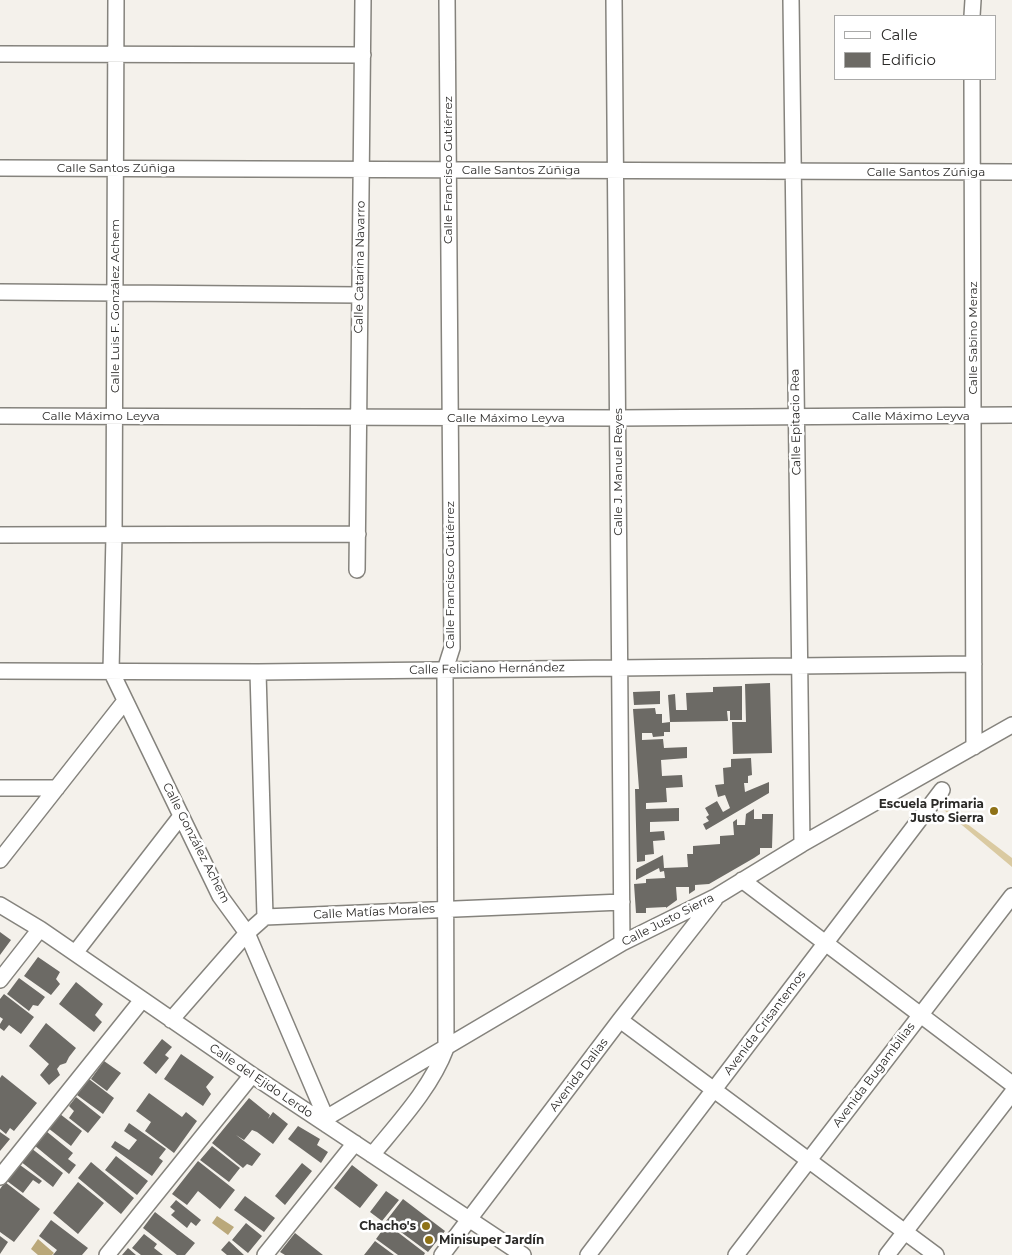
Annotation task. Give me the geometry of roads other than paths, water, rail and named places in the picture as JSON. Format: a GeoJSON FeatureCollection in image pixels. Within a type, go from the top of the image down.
{"type":"FeatureCollection","features":[{"type":"Feature","properties":{"kind":"street","name":"Calle Luis F. González Achem"},"geometry":{"type":"LineString","coordinates":[[111,671],[115,416],[116,0]]}},
{"type":"Feature","properties":{"kind":"street","name":"Calle Catarina Navarro"},"geometry":{"type":"LineString","coordinates":[[357,570],[363,0]]}},
{"type":"Feature","properties":{"kind":"street","name":"Calle Francisco Gutiérrez"},"geometry":{"type":"LineString","coordinates":[[372,1155],[418,1098],[440,1065],[446,1048],[445,670],[452,648],[447,0]]}},
{"type":"Feature","properties":{"kind":"street","name":"Calle J. Manuel Reyes"},"geometry":{"type":"LineString","coordinates":[[614,0],[622,943]]}},
{"type":"Feature","properties":{"kind":"street","name":"Calle Epitacio Rea"},"geometry":{"type":"LineString","coordinates":[[791,0],[802,844]]}},
{"type":"Feature","properties":{"kind":"street"},"geometry":{"type":"LineString","coordinates":[[972,0],[972,15]]}},
{"type":"Feature","properties":{"kind":"street"},"geometry":{"type":"LineString","coordinates":[[0,54],[363,55]]}},
{"type":"Feature","properties":{"kind":"street","name":"Calle Sabino Meraz"},"geometry":{"type":"LineString","coordinates":[[972,80],[974,747]]}},
{"type":"Feature","properties":{"kind":"street","name":"Calle Santos Zúñiga"},"geometry":{"type":"LineString","coordinates":[[0,168],[1012,172]]}},
{"type":"Feature","properties":{"kind":"street"},"geometry":{"type":"LineString","coordinates":[[0,292],[360,295]]}},
{"type":"Feature","properties":{"kind":"street","name":"Calle Máximo Leyva"},"geometry":{"type":"LineString","coordinates":[[0,416],[618,418],[1012,415]]}},
{"type":"Feature","properties":{"kind":"street"},"geometry":{"type":"LineString","coordinates":[[0,535],[358,534]]}},
{"type":"Feature","properties":{"kind":"street","name":"Calle Feliciano Hernández"},"geometry":{"type":"LineString","coordinates":[[0,671],[258,672],[974,664]]}},
{"type":"Feature","properties":{"kind":"street","name":"Calle González Achem"},"geometry":{"type":"LineString","coordinates":[[111,671],[220,896],[247,933],[326,1121]]}},
{"type":"Feature","properties":{"kind":"street"},"geometry":{"type":"LineString","coordinates":[[171,1020],[247,933],[265,917],[258,672]]}},
{"type":"Feature","properties":{"kind":"street"},"geometry":{"type":"LineString","coordinates":[[0,860],[125,701]]}},
{"type":"Feature","properties":{"kind":"street","name":"Calle Justo Sierra"},"geometry":{"type":"LineString","coordinates":[[326,1121],[622,943],[717,896],[802,844],[1012,725]]}},
{"type":"Feature","properties":{"kind":"street"},"geometry":{"type":"LineString","coordinates":[[0,788],[57,788]]}},
{"type":"Feature","properties":{"kind":"street","name":"Avenida Crisantemos"},"geometry":{"type":"LineString","coordinates":[[588,1255],[942,790]]}},
{"type":"Feature","properties":{"kind":"street"},"geometry":{"type":"LineString","coordinates":[[75,953],[181,816]]}},
{"type":"Feature","properties":{"kind":"street"},"geometry":{"type":"LineString","coordinates":[[742,880],[1012,1084]]}},
{"type":"Feature","properties":{"kind":"street","name":"Avenida Dalias"},"geometry":{"type":"LineString","coordinates":[[442,1255],[620,1020],[717,896]]}},
{"type":"Feature","properties":{"kind":"street","name":"Avenida Bugambilias"},"geometry":{"type":"LineString","coordinates":[[736,1255],[1012,896]]}},
{"type":"Feature","properties":{"kind":"street","name":"Calle Matías Morales"},"geometry":{"type":"LineString","coordinates":[[265,917],[622,902]]}},
{"type":"Feature","properties":{"kind":"street","name":"Calle del Ejido Lerdo"},"geometry":{"type":"LineString","coordinates":[[0,904],[75,953],[252,1075],[326,1121],[372,1155],[523,1255]]}},
{"type":"Feature","properties":{"kind":"street"},"geometry":{"type":"LineString","coordinates":[[0,980],[40,930]]}},
{"type":"Feature","properties":{"kind":"street"},"geometry":{"type":"LineString","coordinates":[[0,1178],[142,1000]]}},
{"type":"Feature","properties":{"kind":"street"},"geometry":{"type":"LineString","coordinates":[[620,1020],[810,1159],[936,1255]]}},
{"type":"Feature","properties":{"kind":"street"},"geometry":{"type":"LineString","coordinates":[[107,1255],[252,1075]]}},
{"type":"Feature","properties":{"kind":"street"},"geometry":{"type":"LineString","coordinates":[[887,1255],[1012,1093]]}},
{"type":"Feature","properties":{"kind":"street"},"geometry":{"type":"LineString","coordinates":[[265,1255],[356,1143]]}},
{"type":"Feature","properties":{"kind":"place","name":"Escuela Primaria Justo Sierra"},"geometry":{"type":"Point","coordinates":[994,811]}},
{"type":"Feature","properties":{"kind":"place","name":"Chacho's"},"geometry":{"type":"Point","coordinates":[426,1226]}},
{"type":"Feature","properties":{"kind":"place","name":"Minisuper Jardín"},"geometry":{"type":"Point","coordinates":[429,1240]}}]}
